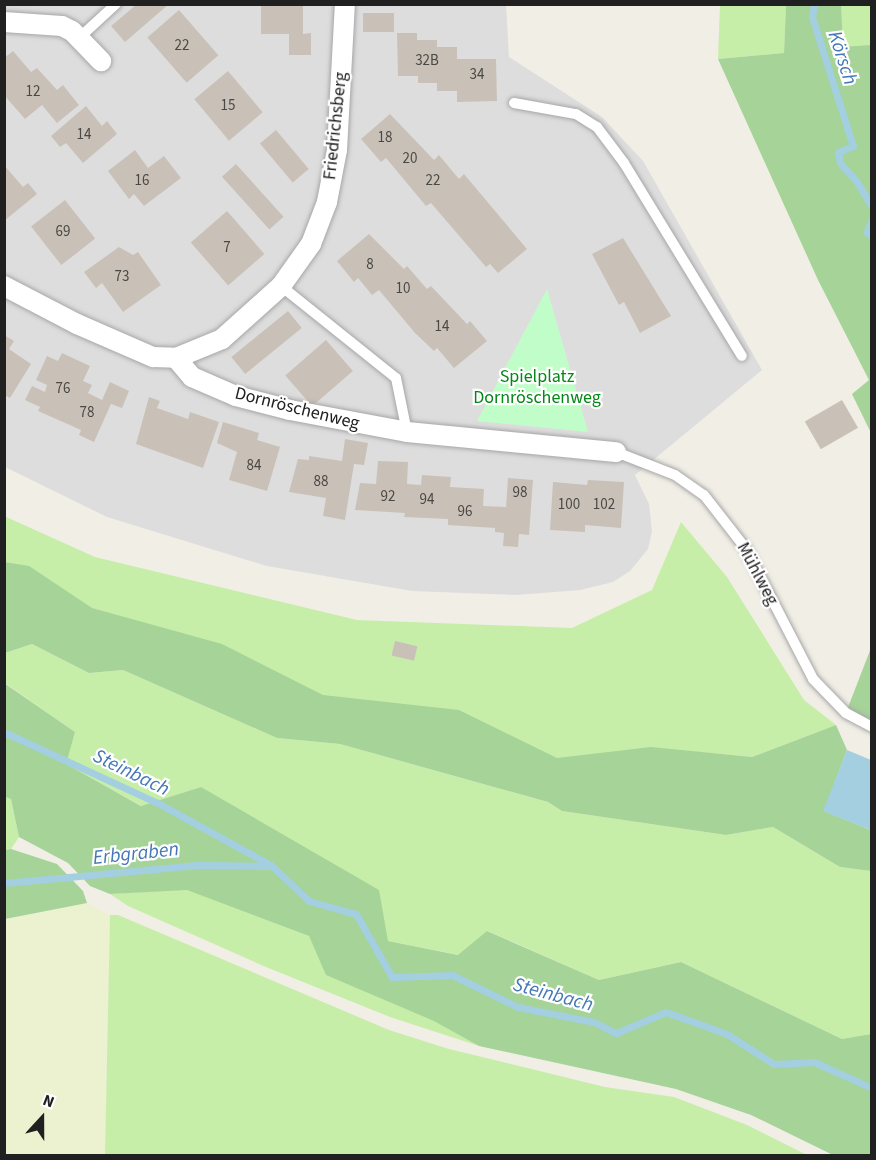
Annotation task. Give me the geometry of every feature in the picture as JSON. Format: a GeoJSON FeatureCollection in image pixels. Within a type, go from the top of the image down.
{"type":"FeatureCollection","features":[{"type":"Feature","properties":{"kind":"street","name":"Friedrichsberg"},"geometry":{"type":"LineString","coordinates":[[176,358],[222,339],[282,286],[311,244],[327,202],[337,150],[345,4]]}},
{"type":"Feature","properties":{"kind":"street"},"geometry":{"type":"LineString","coordinates":[[4,22],[62,26],[80,38],[101,61]]}},
{"type":"Feature","properties":{"kind":"street"},"geometry":{"type":"LineString","coordinates":[[4,285],[77,324],[153,357],[176,358]]}},
{"type":"Feature","properties":{"kind":"street","name":"Dornröschenweg"},"geometry":{"type":"LineString","coordinates":[[176,358],[192,377],[236,396],[352,424],[407,432],[616,452]]}},
{"type":"Feature","properties":{"kind":"lane"},"geometry":{"type":"LineString","coordinates":[[80,38],[116,4]]}},
{"type":"Feature","properties":{"kind":"lane"},"geometry":{"type":"LineString","coordinates":[[514,103],[576,114],[597,128],[624,163],[742,356]]}},
{"type":"Feature","properties":{"kind":"lane"},"geometry":{"type":"LineString","coordinates":[[282,286],[396,378],[407,432]]}},
{"type":"Feature","properties":{"kind":"lane","name":"Mühlweg"},"geometry":{"type":"LineString","coordinates":[[616,452],[675,475],[704,495],[746,549],[813,680],[846,713],[872,727]]}},
{"type":"Feature","properties":{"kind":"shaded area"},"geometry":{"type":"Polygon","coordinates":[[[4,5],[506,5],[509,57],[602,117],[643,161],[762,370],[635,475],[649,504],[652,531],[648,549],[630,571],[613,582],[580,590],[516,595],[412,591],[267,566],[107,517],[5,467],[4,5]]]}},
{"type":"Feature","properties":{"kind":"green space"},"geometry":{"type":"Polygon","coordinates":[[[720,5],[786,5],[784,53],[718,59],[720,5]]]}},
{"type":"Feature","properties":{"kind":"green space"},"geometry":{"type":"Polygon","coordinates":[[[786,5],[841,5],[843,47],[871,45],[871,433],[852,394],[869,380],[818,280],[718,59],[784,53],[786,5]]]}},
{"type":"Feature","properties":{"kind":"green space"},"geometry":{"type":"Polygon","coordinates":[[[841,5],[871,5],[871,48],[841,48],[841,5]]]}},
{"type":"Feature","properties":{"kind":"green space","name":"Spielplatz Dornröschenweg"},"geometry":{"type":"Polygon","coordinates":[[[547,289],[588,432],[477,421],[547,289]]]}},
{"type":"Feature","properties":{"kind":"green space"},"geometry":{"type":"Polygon","coordinates":[[[4,516],[95,557],[357,620],[572,628],[652,590],[681,522],[727,577],[804,700],[836,725],[752,757],[699,752],[591,800],[5,601],[4,516]]]}},
{"type":"Feature","properties":{"kind":"green space"},"geometry":{"type":"Polygon","coordinates":[[[4,562],[29,566],[92,608],[222,644],[323,695],[459,710],[557,758],[651,747],[752,757],[836,725],[847,750],[824,811],[871,830],[871,871],[840,867],[773,827],[726,835],[562,811],[548,802],[340,744],[277,738],[123,670],[89,673],[32,644],[5,653],[4,562]]]}},
{"type":"Feature","properties":{"kind":"green space"},"geometry":{"type":"Polygon","coordinates":[[[32,644],[89,673],[123,670],[277,738],[340,744],[548,802],[562,811],[726,835],[773,827],[840,867],[871,871],[871,1034],[842,1039],[681,962],[599,980],[488,931],[459,955],[388,941],[201,787],[142,806],[65,764],[75,732],[5,683],[5,653],[32,644]]]}},
{"type":"Feature","properties":{"kind":"green space"},"geometry":{"type":"Polygon","coordinates":[[[871,648],[871,721],[847,710],[871,648]]]}},
{"type":"Feature","properties":{"kind":"green space"},"geometry":{"type":"Polygon","coordinates":[[[4,683],[75,732],[66,764],[141,806],[201,787],[379,890],[388,941],[458,955],[487,931],[599,980],[681,962],[842,1039],[871,1034],[871,1155],[833,1155],[751,1115],[676,1089],[479,1046],[434,1021],[326,975],[309,936],[187,890],[110,894],[90,886],[68,863],[19,837],[11,799],[5,797],[4,683]]]}},
{"type":"Feature","properties":{"kind":"green space"},"geometry":{"type":"Polygon","coordinates":[[[4,797],[11,799],[19,837],[11,849],[5,850],[4,797]]]}},
{"type":"Feature","properties":{"kind":"green space"},"geometry":{"type":"Polygon","coordinates":[[[11,849],[57,864],[83,891],[87,903],[5,919],[5,850],[11,849]]]}},
{"type":"Feature","properties":{"kind":"green space"},"geometry":{"type":"Polygon","coordinates":[[[187,889],[309,936],[317,953],[479,1046],[390,1017],[266,967],[128,906],[110,894],[187,889]]]}},
{"type":"Feature","properties":{"kind":"green space"},"geometry":{"type":"Polygon","coordinates":[[[87,903],[110,915],[105,1155],[5,1156],[5,919],[87,903]]]}},
{"type":"Feature","properties":{"kind":"green space"},"geometry":{"type":"Polygon","coordinates":[[[110,915],[118,915],[389,1030],[449,1049],[605,1087],[674,1097],[747,1125],[807,1155],[105,1155],[110,915]]]}},
{"type":"Feature","properties":{"kind":"water"},"geometry":{"type":"Polygon","coordinates":[[[847,750],[871,760],[871,830],[823,811],[847,750]]]}},
{"type":"Feature","properties":{"kind":"building"},"geometry":{"type":"Polygon","coordinates":[[[137,4],[169,4],[125,42],[111,26],[137,4]]]}},
{"type":"Feature","properties":{"kind":"building"},"geometry":{"type":"Polygon","coordinates":[[[261,5],[303,5],[303,34],[311,33],[311,55],[289,55],[289,34],[261,34],[261,5]]]}},
{"type":"Feature","properties":{"kind":"building"},"geometry":{"type":"Polygon","coordinates":[[[179,10],[218,55],[187,83],[147,38],[179,10]]]}},
{"type":"Feature","properties":{"kind":"building"},"geometry":{"type":"Polygon","coordinates":[[[363,13],[394,13],[394,32],[363,32],[363,13]]]}},
{"type":"Feature","properties":{"kind":"building"},"geometry":{"type":"Polygon","coordinates":[[[397,33],[417,33],[417,40],[437,40],[437,47],[457,47],[457,59],[496,59],[497,101],[457,102],[457,91],[437,91],[437,83],[418,83],[418,76],[398,76],[397,33]]]}},
{"type":"Feature","properties":{"kind":"building"},"geometry":{"type":"Polygon","coordinates":[[[13,51],[31,72],[37,68],[57,90],[63,85],[79,105],[57,123],[42,105],[25,119],[4,95],[4,58],[13,51]]]}},
{"type":"Feature","properties":{"kind":"building"},"geometry":{"type":"Polygon","coordinates":[[[228,71],[263,112],[229,141],[194,99],[228,71]]]}},
{"type":"Feature","properties":{"kind":"building"},"geometry":{"type":"Polygon","coordinates":[[[86,106],[102,126],[107,121],[117,134],[83,163],[66,143],[60,147],[51,136],[86,106]]]}},
{"type":"Feature","properties":{"kind":"building"},"geometry":{"type":"Polygon","coordinates":[[[390,114],[434,160],[439,155],[459,179],[464,174],[527,249],[498,273],[490,264],[486,267],[431,203],[426,206],[386,158],[381,162],[361,139],[390,114]]]}},
{"type":"Feature","properties":{"kind":"building"},"geometry":{"type":"Polygon","coordinates":[[[276,130],[309,169],[293,183],[260,143],[276,130]]]}},
{"type":"Feature","properties":{"kind":"building"},"geometry":{"type":"Polygon","coordinates":[[[135,150],[148,168],[164,156],[181,178],[144,206],[134,194],[129,199],[108,171],[135,150]]]}},
{"type":"Feature","properties":{"kind":"building"},"geometry":{"type":"Polygon","coordinates":[[[236,164],[284,217],[269,229],[222,177],[236,164]]]}},
{"type":"Feature","properties":{"kind":"building"},"geometry":{"type":"Polygon","coordinates":[[[4,165],[23,187],[28,183],[37,194],[4,221],[4,165]]]}},
{"type":"Feature","properties":{"kind":"building"},"geometry":{"type":"Polygon","coordinates":[[[65,200],[95,239],[61,265],[31,226],[65,200]]]}},
{"type":"Feature","properties":{"kind":"building"},"geometry":{"type":"Polygon","coordinates":[[[227,211],[264,254],[228,286],[191,242],[227,211]]]}},
{"type":"Feature","properties":{"kind":"building"},"geometry":{"type":"Polygon","coordinates":[[[369,234],[404,269],[407,266],[427,289],[431,286],[467,324],[470,321],[487,341],[454,368],[437,348],[434,351],[415,333],[379,290],[372,295],[358,278],[354,282],[337,261],[369,234]]]}},
{"type":"Feature","properties":{"kind":"building"},"geometry":{"type":"Polygon","coordinates":[[[623,238],[671,316],[640,333],[624,302],[619,305],[592,254],[623,238]]]}},
{"type":"Feature","properties":{"kind":"building"},"geometry":{"type":"Polygon","coordinates":[[[119,247],[133,255],[138,252],[161,285],[123,312],[102,283],[96,288],[84,272],[119,247]]]}},
{"type":"Feature","properties":{"kind":"building"},"geometry":{"type":"Polygon","coordinates":[[[288,311],[302,328],[245,374],[231,357],[288,311]]]}},
{"type":"Feature","properties":{"kind":"building"},"geometry":{"type":"Polygon","coordinates":[[[4,335],[14,341],[9,349],[31,364],[10,398],[4,395],[4,335]]]}},
{"type":"Feature","properties":{"kind":"building"},"geometry":{"type":"Polygon","coordinates":[[[326,340],[353,371],[312,406],[285,375],[326,340]]]}},
{"type":"Feature","properties":{"kind":"building"},"geometry":{"type":"Polygon","coordinates":[[[62,353],[90,366],[83,381],[92,385],[88,393],[102,400],[110,382],[129,391],[122,408],[111,404],[94,442],[79,435],[81,430],[38,411],[40,407],[25,400],[32,386],[45,392],[47,385],[36,380],[47,356],[58,361],[62,353]]]}},
{"type":"Feature","properties":{"kind":"building"},"geometry":{"type":"Polygon","coordinates":[[[149,397],[160,401],[157,408],[188,419],[190,412],[219,422],[203,468],[136,444],[149,397]]]}},
{"type":"Feature","properties":{"kind":"building"},"geometry":{"type":"Polygon","coordinates":[[[842,400],[858,428],[821,449],[805,422],[842,400]]]}},
{"type":"Feature","properties":{"kind":"building"},"geometry":{"type":"Polygon","coordinates":[[[223,422],[259,433],[257,440],[280,447],[267,491],[229,480],[237,452],[217,443],[223,422]]]}},
{"type":"Feature","properties":{"kind":"building"},"geometry":{"type":"Polygon","coordinates":[[[345,439],[368,443],[364,465],[354,464],[345,520],[323,516],[326,498],[289,492],[298,459],[309,460],[309,456],[342,461],[345,439]]]}},
{"type":"Feature","properties":{"kind":"building"},"geometry":{"type":"Polygon","coordinates":[[[378,461],[408,462],[407,484],[421,485],[422,475],[451,477],[450,487],[484,489],[483,506],[506,507],[508,478],[533,480],[529,535],[519,534],[518,547],[503,546],[504,533],[495,532],[495,528],[448,525],[448,519],[404,517],[405,513],[355,510],[360,483],[376,484],[378,461]]]}},
{"type":"Feature","properties":{"kind":"building"},"geometry":{"type":"Polygon","coordinates":[[[588,480],[624,482],[621,528],[585,525],[585,532],[550,530],[553,482],[587,485],[588,480]]]}},
{"type":"Feature","properties":{"kind":"building"},"geometry":{"type":"Polygon","coordinates":[[[395,641],[417,646],[414,661],[392,656],[395,641]]]}},
{"type":"Feature","properties":{"kind":"waterway","name":"Körsch"},"geometry":{"type":"LineString","coordinates":[[814,4],[812,17],[853,146],[838,152],[840,163],[857,182],[872,207]]}},
{"type":"Feature","properties":{"kind":"waterway","name":"Körsch"},"geometry":{"type":"LineString","coordinates":[[872,219],[867,232],[872,237]]}},
{"type":"Feature","properties":{"kind":"waterway","name":"Steinbach"},"geometry":{"type":"LineString","coordinates":[[4,732],[158,803],[272,866],[309,901],[356,914],[392,977],[452,975],[518,1007],[594,1022],[616,1033],[666,1012],[727,1034],[774,1064],[814,1062],[872,1088]]}},
{"type":"Feature","properties":{"kind":"waterway","name":"Erbgraben"},"geometry":{"type":"LineString","coordinates":[[4,883],[197,865],[268,866]]}}]}
